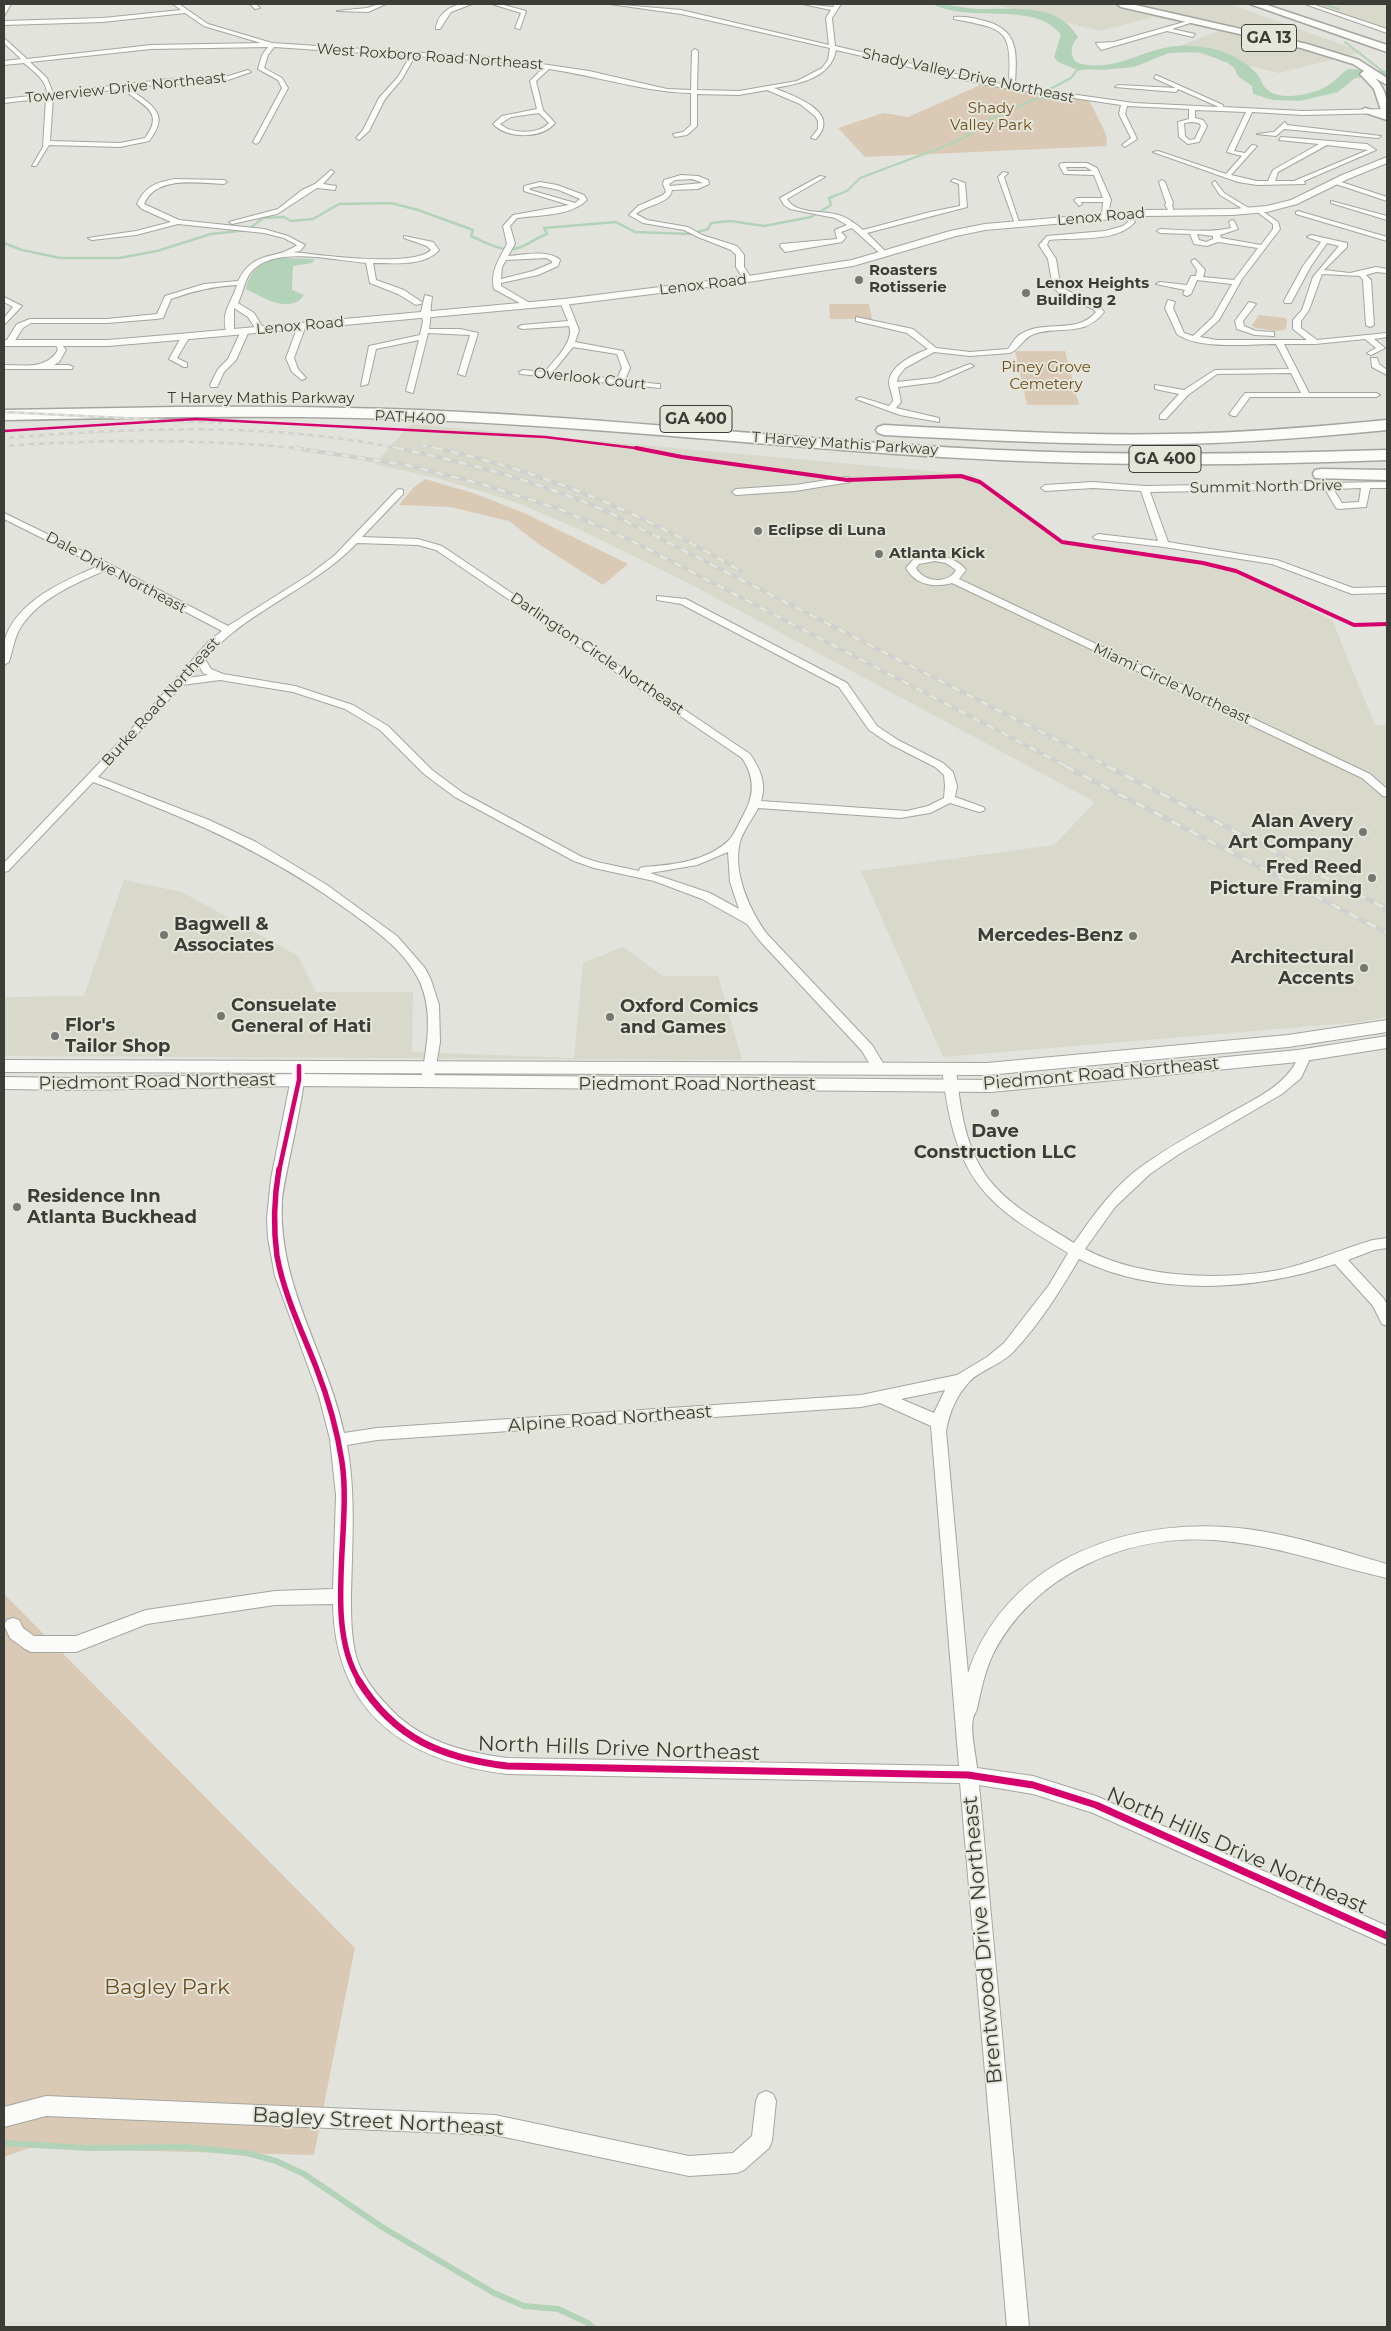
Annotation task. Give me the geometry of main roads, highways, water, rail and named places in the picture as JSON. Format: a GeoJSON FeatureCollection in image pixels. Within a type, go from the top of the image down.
{"type":"FeatureCollection","features":[{"type":"Feature","properties":{"kind":"highway"},"geometry":{"type":"LineString","coordinates":[[1255,4],[1387,49]]}},
{"type":"Feature","properties":{"kind":"highway"},"geometry":{"type":"LineString","coordinates":[[1284,4],[1387,39]]}},
{"type":"Feature","properties":{"kind":"highway"},"geometry":{"type":"LineString","coordinates":[[1338,32],[1350,40],[1387,55]]}},
{"type":"Feature","properties":{"kind":"highway","name":"T Harvey Mathis Parkway"},"geometry":{"type":"LineString","coordinates":[[4,400],[257,398],[394,400],[531,407],[910,436],[1074,444],[1226,446],[1387,442]]}},
{"type":"Feature","properties":{"kind":"highway","name":"T Harvey Mathis Parkway"},"geometry":{"type":"LineString","coordinates":[[4,415],[198,410],[407,414],[570,423],[944,452],[1184,459],[1387,455]]}},
{"type":"Feature","properties":{"kind":"highway"},"geometry":{"type":"LineString","coordinates":[[720,421],[788,425]]}},
{"type":"Feature","properties":{"kind":"highway"},"geometry":{"type":"LineString","coordinates":[[865,429],[1054,437],[1180,439],[1275,435],[1387,425]]}},
{"type":"Feature","properties":{"kind":"highway"},"geometry":{"type":"LineString","coordinates":[[944,452],[993,458],[1168,470],[1387,475]]}},
{"type":"Feature","properties":{"kind":"main road","name":"GA 13"},"geometry":{"type":"LineString","coordinates":[[1121,4],[1304,46],[1347,62],[1360,64],[1383,84]]}},
{"type":"Feature","properties":{"kind":"main road","name":"GA 13"},"geometry":{"type":"LineString","coordinates":[[1347,62],[1383,84]]}},
{"type":"Feature","properties":{"kind":"main road"},"geometry":{"type":"LineString","coordinates":[[1383,84],[1387,111]]}},
{"type":"Feature","properties":{"kind":"main road"},"geometry":{"type":"LineString","coordinates":[[1365,111],[1387,117]]}},
{"type":"Feature","properties":{"kind":"waterway"},"geometry":{"type":"LineString","coordinates":[[1322,4],[1339,9]]}},
{"type":"Feature","properties":{"kind":"waterway"},"geometry":{"type":"LineString","coordinates":[[1345,42],[1385,73]]}},
{"type":"Feature","properties":{"kind":"waterway"},"geometry":{"type":"LineString","coordinates":[[1053,93],[1050,89],[1071,78],[1077,70],[1086,68]]}},
{"type":"Feature","properties":{"kind":"waterway"},"geometry":{"type":"LineString","coordinates":[[829,198],[847,191],[860,178],[948,145],[973,133],[991,119],[1035,99],[1049,98]]}},
{"type":"Feature","properties":{"kind":"waterway"},"geometry":{"type":"LineString","coordinates":[[829,198],[833,197]]}},
{"type":"Feature","properties":{"kind":"waterway"},"geometry":{"type":"LineString","coordinates":[[4,243],[22,250],[60,258],[119,258],[157,251],[211,234],[248,230],[263,218],[284,217],[291,221],[313,219],[339,204],[391,203],[418,210],[473,230],[471,236],[496,247],[515,249],[547,234],[544,228],[616,222],[635,232],[691,234],[708,229],[711,223],[731,221],[764,226],[811,217],[831,205],[829,198]]}},
{"type":"Feature","properties":{"kind":"waterway"},"geometry":{"type":"LineString","coordinates":[[4,2143],[89,2148],[184,2147],[247,2153],[276,2161],[304,2174],[382,2227],[494,2293],[524,2306],[558,2309],[588,2323],[592,2327]]}},
{"type":"Feature","properties":{"kind":"railway"},"geometry":{"type":"LineString","coordinates":[[4,412],[221,423]]}},
{"type":"Feature","properties":{"kind":"railway"},"geometry":{"type":"LineString","coordinates":[[4,438],[104,431],[204,429],[304,434],[402,449]]}},
{"type":"Feature","properties":{"kind":"railway"},"geometry":{"type":"LineString","coordinates":[[4,446],[155,441],[230,443],[295,448]]}},
{"type":"Feature","properties":{"kind":"railway"},"geometry":{"type":"LineString","coordinates":[[422,445],[441,449]]}},
{"type":"Feature","properties":{"kind":"railway"},"geometry":{"type":"LineString","coordinates":[[295,448],[306,449]]}},
{"type":"Feature","properties":{"kind":"railway"},"geometry":{"type":"LineString","coordinates":[[295,448],[407,465],[485,485],[562,510],[636,543],[1068,767]]}},
{"type":"Feature","properties":{"kind":"railway"},"geometry":{"type":"LineString","coordinates":[[396,448],[504,474],[557,491],[608,512],[1110,767]]}},
{"type":"Feature","properties":{"kind":"railway"},"geometry":{"type":"LineString","coordinates":[[435,448],[517,470],[593,497],[667,531],[741,571]]}},
{"type":"Feature","properties":{"kind":"railway"},"geometry":{"type":"LineString","coordinates":[[1065,766],[1387,933]]}},
{"type":"Feature","properties":{"kind":"railway"},"geometry":{"type":"LineString","coordinates":[[1107,766],[1387,909]]}},
{"type":"Feature","properties":{"kind":"place","name":"Roasters Rotisserie"},"geometry":{"type":"Point","coordinates":[859,280]}},
{"type":"Feature","properties":{"kind":"place","name":"Lenox Heights Building 2"},"geometry":{"type":"Point","coordinates":[1026,293]}},
{"type":"Feature","properties":{"kind":"place","name":"Eclipse di Luna"},"geometry":{"type":"Point","coordinates":[758,531]}},
{"type":"Feature","properties":{"kind":"place","name":"Atlanta Kick"},"geometry":{"type":"Point","coordinates":[879,554]}},
{"type":"Feature","properties":{"kind":"place","name":"Alan Avery Art Company"},"geometry":{"type":"Point","coordinates":[1363,832]}},
{"type":"Feature","properties":{"kind":"place","name":"Fred Reed Picture Framing"},"geometry":{"type":"Point","coordinates":[1372,878]}},
{"type":"Feature","properties":{"kind":"place","name":"Bagwell & Associates"},"geometry":{"type":"Point","coordinates":[164,935]}},
{"type":"Feature","properties":{"kind":"place","name":"Mercedes-Benz"},"geometry":{"type":"Point","coordinates":[1133,936]}},
{"type":"Feature","properties":{"kind":"place","name":"Architectural Accents"},"geometry":{"type":"Point","coordinates":[1364,968]}},
{"type":"Feature","properties":{"kind":"place","name":"Consuelate General of Hati"},"geometry":{"type":"Point","coordinates":[221,1016]}},
{"type":"Feature","properties":{"kind":"place","name":"Oxford Comics and Games"},"geometry":{"type":"Point","coordinates":[610,1017]}},
{"type":"Feature","properties":{"kind":"place","name":"Flor's Tailor Shop"},"geometry":{"type":"Point","coordinates":[55,1036]}},
{"type":"Feature","properties":{"kind":"place","name":"Dave Construction LLC"},"geometry":{"type":"Point","coordinates":[995,1113]}},
{"type":"Feature","properties":{"kind":"place","name":"Residence Inn Atlanta Buckhead"},"geometry":{"type":"Point","coordinates":[17,1207]}},
{"type":"Feature","properties":{"kind":"park label","name":"Shady Valley Park"},"geometry":{"type":"Point","coordinates":[991,118]}},
{"type":"Feature","properties":{"kind":"park label","name":"Piney Grove Cemetery"},"geometry":{"type":"Point","coordinates":[1046,376]}},
{"type":"Feature","properties":{"kind":"park label","name":"Bagley Park"},"geometry":{"type":"Point","coordinates":[167,1988]}}]}
